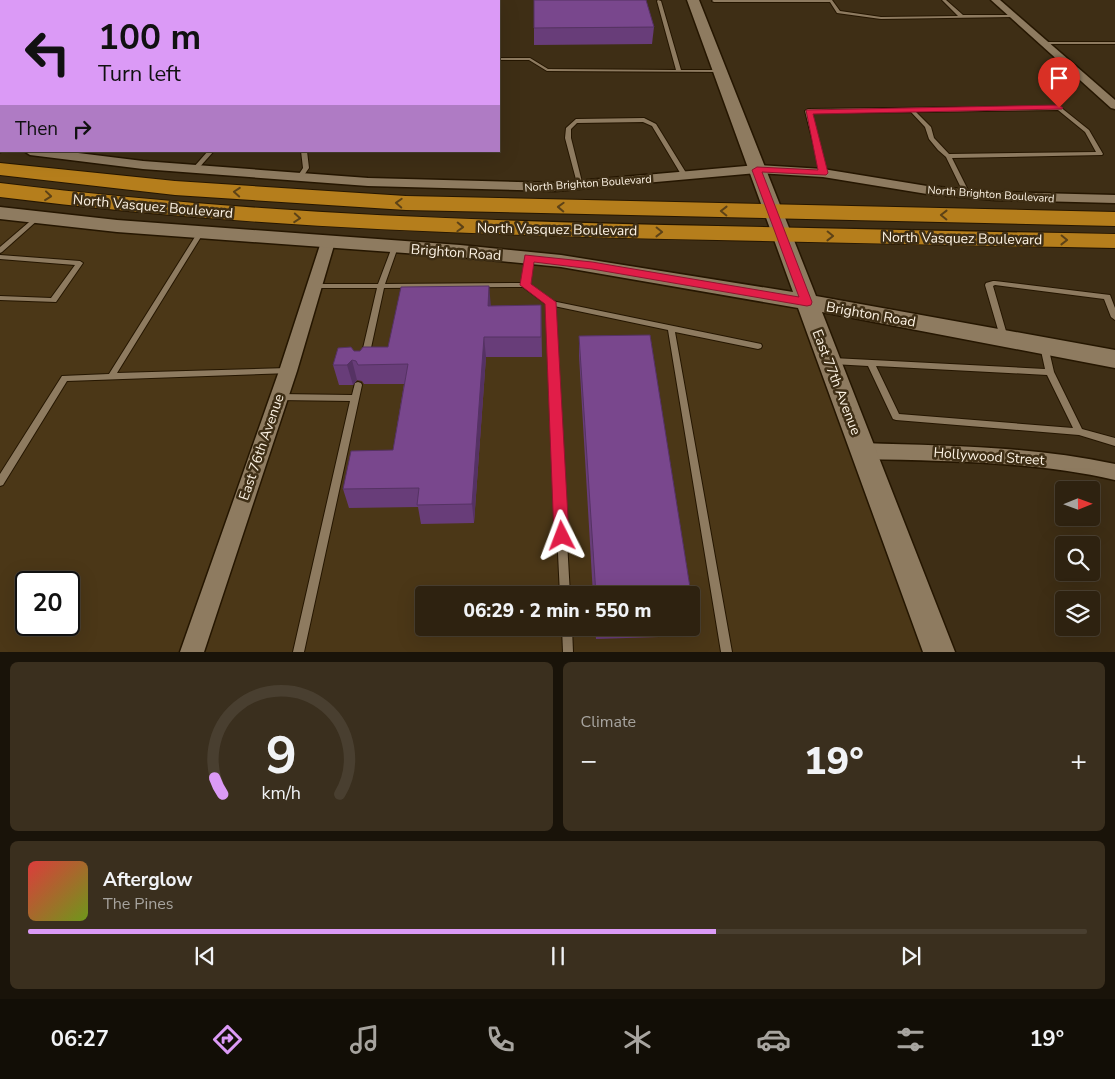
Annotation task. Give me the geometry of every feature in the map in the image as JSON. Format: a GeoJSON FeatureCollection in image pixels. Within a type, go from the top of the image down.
{"type":"FeatureCollection","features":[{"type":"Feature","properties":{"kind":"highway","name":"North Vasquez Boulevard"},"geometry":{"type":"LineString","coordinates":[[0,169],[175,188],[406,203],[1115,218]]}},
{"type":"Feature","properties":{"kind":"highway","name":"North Vasquez Boulevard"},"geometry":{"type":"LineString","coordinates":[[0,190],[174,209],[329,220],[546,230],[1115,241]]}},
{"type":"Feature","properties":{"kind":"street","name":"East 77th Avenue"},"geometry":{"type":"LineString","coordinates":[[693,0],[938,652]]}},
{"type":"Feature","properties":{"kind":"street"},"geometry":{"type":"LineString","coordinates":[[995,0],[1115,106]]}},
{"type":"Feature","properties":{"kind":"street","name":"North Brighton Boulevard"},"geometry":{"type":"LineString","coordinates":[[40,152],[195,169],[300,177],[475,186],[580,186],[757,170],[823,173],[927,190],[967,194],[1026,198],[1115,200]]}},
{"type":"Feature","properties":{"kind":"street","name":"Brighton Road"},"geometry":{"type":"LineString","coordinates":[[0,213],[201,232],[529,258],[592,266],[807,302],[1115,359]]}},
{"type":"Feature","properties":{"kind":"street","name":"East 76th Avenue"},"geometry":{"type":"LineString","coordinates":[[192,652],[288,371],[328,242]]}},
{"type":"Feature","properties":{"kind":"street","name":"Hollywood Street"},"geometry":{"type":"LineString","coordinates":[[863,451],[1002,455],[1069,463],[1115,472]]}},
{"type":"Feature","properties":{"kind":"lane"},"geometry":{"type":"LineString","coordinates":[[660,0],[679,71]]}},
{"type":"Feature","properties":{"kind":"lane"},"geometry":{"type":"LineString","coordinates":[[714,1],[830,0],[839,12],[882,18],[1013,16]]}},
{"type":"Feature","properties":{"kind":"lane"},"geometry":{"type":"LineString","coordinates":[[944,0],[962,17]]}},
{"type":"Feature","properties":{"kind":"lane"},"geometry":{"type":"LineString","coordinates":[[1043,43],[1115,43]]}},
{"type":"Feature","properties":{"kind":"lane"},"geometry":{"type":"LineString","coordinates":[[500,59],[530,59],[547,70],[719,71]]}},
{"type":"Feature","properties":{"kind":"lane"},"geometry":{"type":"LineString","coordinates":[[823,173],[808,111],[1059,108],[1088,131],[1100,154],[948,156]]}},
{"type":"Feature","properties":{"kind":"lane"},"geometry":{"type":"LineString","coordinates":[[912,110],[928,127],[931,138],[940,150],[948,156],[967,194]]}},
{"type":"Feature","properties":{"kind":"lane"},"geometry":{"type":"LineString","coordinates":[[580,186],[568,138],[568,129],[576,121],[644,120],[654,125],[685,176]]}},
{"type":"Feature","properties":{"kind":"lane"},"geometry":{"type":"LineString","coordinates":[[195,169],[210,152]]}},
{"type":"Feature","properties":{"kind":"lane"},"geometry":{"type":"LineString","coordinates":[[300,177],[306,168],[304,152]]}},
{"type":"Feature","properties":{"kind":"lane"},"geometry":{"type":"LineString","coordinates":[[1,254],[37,218]]}},
{"type":"Feature","properties":{"kind":"lane"},"geometry":{"type":"LineString","coordinates":[[112,377],[201,232]]}},
{"type":"Feature","properties":{"kind":"lane"},"geometry":{"type":"LineString","coordinates":[[362,367],[381,286],[395,247]]}},
{"type":"Feature","properties":{"kind":"lane"},"geometry":{"type":"LineString","coordinates":[[0,298],[53,300],[80,263],[1,254]]}},
{"type":"Feature","properties":{"kind":"lane"},"geometry":{"type":"LineString","coordinates":[[525,285],[529,258]]}},
{"type":"Feature","properties":{"kind":"lane"},"geometry":{"type":"LineString","coordinates":[[1004,338],[989,285],[995,283],[1106,297],[1115,318]]}},
{"type":"Feature","properties":{"kind":"lane"},"geometry":{"type":"LineString","coordinates":[[314,286],[525,285],[550,302],[758,346]]}},
{"type":"Feature","properties":{"kind":"lane"},"geometry":{"type":"LineString","coordinates":[[550,302],[565,586]]}},
{"type":"Feature","properties":{"kind":"lane"},"geometry":{"type":"LineString","coordinates":[[671,328],[727,652]]}},
{"type":"Feature","properties":{"kind":"lane"},"geometry":{"type":"LineString","coordinates":[[1044,346],[1050,372],[1080,432]]}},
{"type":"Feature","properties":{"kind":"lane"},"geometry":{"type":"LineString","coordinates":[[829,361],[1050,372]]}},
{"type":"Feature","properties":{"kind":"lane"},"geometry":{"type":"LineString","coordinates":[[871,363],[896,417],[1080,432],[1115,442]]}},
{"type":"Feature","properties":{"kind":"lane"},"geometry":{"type":"LineString","coordinates":[[0,482],[65,378],[288,371]]}},
{"type":"Feature","properties":{"kind":"lane"},"geometry":{"type":"LineString","coordinates":[[298,652],[358,384]]}},
{"type":"Feature","properties":{"kind":"lane"},"geometry":{"type":"LineString","coordinates":[[279,397],[355,398]]}},
{"type":"Feature","properties":{"kind":"lane"},"geometry":{"type":"LineString","coordinates":[[567,636],[568,652]]}},
{"type":"Feature","properties":{"kind":"shaded area"},"geometry":{"type":"Polygon","coordinates":[[[0,213],[460,251],[801,302],[941,652],[0,652],[0,213]]]}},
{"type":"Feature","properties":{"kind":"building"},"geometry":{"type":"Polygon","coordinates":[[[534,0],[646,0],[654,27],[534,28],[534,0]]]}},
{"type":"Feature","properties":{"kind":"building"},"geometry":{"type":"Polygon","coordinates":[[[489,286],[488,306],[541,305],[541,337],[484,337],[472,504],[417,505],[419,488],[343,489],[351,451],[393,450],[408,364],[358,365],[356,361],[352,360],[347,365],[333,365],[338,348],[351,347],[354,351],[360,351],[363,347],[388,347],[401,287],[489,286]]]}},
{"type":"Feature","properties":{"kind":"building"},"geometry":{"type":"Polygon","coordinates":[[[650,335],[690,586],[595,586],[579,336],[650,335]]]}},
{"type":"Feature","properties":{"kind":"route"},"geometry":{"type":"LineString","coordinates":[[562,536],[550,302],[525,285],[529,258],[561,261],[807,302],[757,170],[823,173],[808,111],[1059,108]]}}]}
